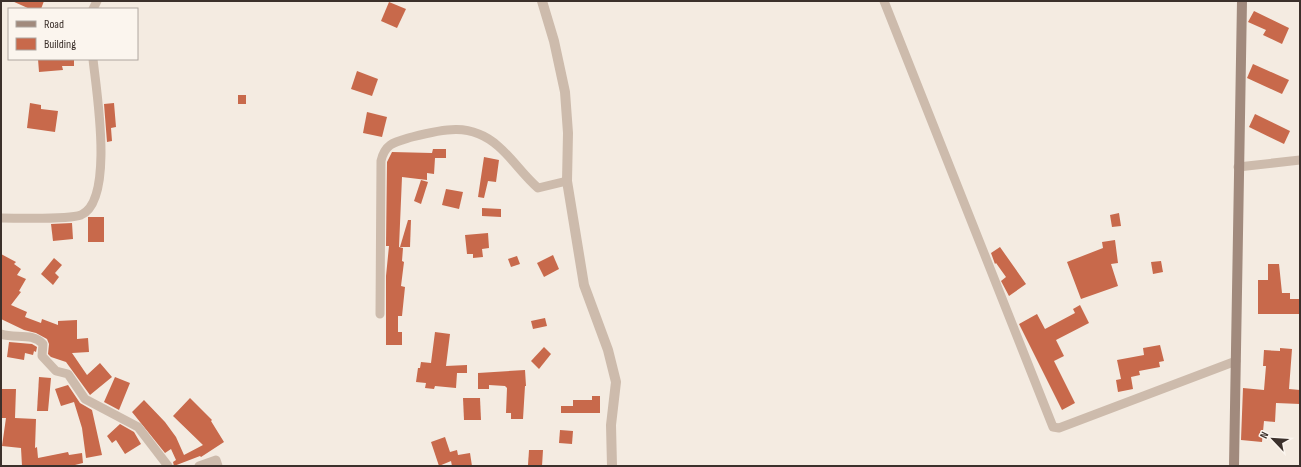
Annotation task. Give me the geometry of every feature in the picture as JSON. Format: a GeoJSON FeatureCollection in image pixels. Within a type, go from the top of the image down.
{"type":"FeatureCollection","features":[{"type":"Feature","properties":{"kind":"main road"},"geometry":{"type":"LineString","coordinates":[[1234,466],[1242,1]]}},
{"type":"Feature","properties":{"kind":"street"},"geometry":{"type":"LineString","coordinates":[[542,1],[554,41],[565,92],[568,133],[567,181],[584,285],[608,350],[616,382],[611,425],[612,466]]}},
{"type":"Feature","properties":{"kind":"street"},"geometry":{"type":"LineString","coordinates":[[884,1],[1053,427],[1059,428],[1236,361]]}},
{"type":"Feature","properties":{"kind":"street"},"geometry":{"type":"LineString","coordinates":[[1,218],[62,217],[81,215],[91,205],[98,185],[102,158],[93,60]]}},
{"type":"Feature","properties":{"kind":"street"},"geometry":{"type":"LineString","coordinates":[[380,314],[381,162],[384,150],[395,142],[445,129],[460,129],[482,136],[498,146],[525,177],[538,188],[567,181]]}},
{"type":"Feature","properties":{"kind":"street"},"geometry":{"type":"LineString","coordinates":[[1238,167],[1300,160]]}},
{"type":"Feature","properties":{"kind":"street"},"geometry":{"type":"LineString","coordinates":[[1,334],[10,337],[26,336],[39,340],[43,344],[42,356],[56,371],[68,374],[75,388],[85,399],[138,427],[168,466]]}},
{"type":"Feature","properties":{"kind":"street"},"geometry":{"type":"LineString","coordinates":[[200,466],[216,460],[218,466]]}},
{"type":"Feature","properties":{"kind":"building"},"geometry":{"type":"Polygon","coordinates":[[[12,1],[44,1],[41,8],[28,8],[12,1]]]}},
{"type":"Feature","properties":{"kind":"building"},"geometry":{"type":"Polygon","coordinates":[[[389,2],[406,9],[397,28],[381,21],[389,2]]]}},
{"type":"Feature","properties":{"kind":"building"},"geometry":{"type":"Polygon","coordinates":[[[1254,11],[1289,28],[1282,44],[1263,35],[1266,30],[1248,22],[1254,11]]]}},
{"type":"Feature","properties":{"kind":"building"},"geometry":{"type":"Polygon","coordinates":[[[38,60],[74,60],[74,66],[62,66],[63,70],[39,72],[38,60]]]}},
{"type":"Feature","properties":{"kind":"building"},"geometry":{"type":"Polygon","coordinates":[[[1253,64],[1289,80],[1282,94],[1247,78],[1253,64]]]}},
{"type":"Feature","properties":{"kind":"building"},"geometry":{"type":"Polygon","coordinates":[[[357,71],[378,79],[372,96],[351,89],[357,71]]]}},
{"type":"Feature","properties":{"kind":"building"},"geometry":{"type":"Polygon","coordinates":[[[238,95],[246,95],[246,104],[238,104],[238,95]]]}},
{"type":"Feature","properties":{"kind":"building"},"geometry":{"type":"Polygon","coordinates":[[[30,103],[41,105],[41,109],[58,111],[55,132],[27,128],[30,103]]]}},
{"type":"Feature","properties":{"kind":"building"},"geometry":{"type":"Polygon","coordinates":[[[114,103],[116,127],[111,128],[112,141],[107,142],[104,104],[114,103]]]}},
{"type":"Feature","properties":{"kind":"building"},"geometry":{"type":"Polygon","coordinates":[[[367,112],[387,117],[382,137],[363,133],[367,112]]]}},
{"type":"Feature","properties":{"kind":"building"},"geometry":{"type":"Polygon","coordinates":[[[1255,114],[1290,131],[1284,144],[1249,127],[1255,114]]]}},
{"type":"Feature","properties":{"kind":"building"},"geometry":{"type":"Polygon","coordinates":[[[433,149],[446,149],[446,158],[435,158],[434,174],[427,173],[427,180],[402,177],[399,247],[403,248],[402,261],[404,262],[401,286],[405,287],[402,316],[398,316],[398,332],[402,332],[402,345],[386,345],[386,276],[389,246],[386,246],[387,162],[392,152],[432,153],[433,149]]]}},
{"type":"Feature","properties":{"kind":"building"},"geometry":{"type":"Polygon","coordinates":[[[484,157],[499,160],[496,182],[488,181],[484,198],[478,197],[484,157]]]}},
{"type":"Feature","properties":{"kind":"building"},"geometry":{"type":"Polygon","coordinates":[[[421,180],[428,182],[421,204],[414,201],[421,180]]]}},
{"type":"Feature","properties":{"kind":"building"},"geometry":{"type":"Polygon","coordinates":[[[446,189],[463,192],[459,209],[442,205],[446,189]]]}},
{"type":"Feature","properties":{"kind":"building"},"geometry":{"type":"Polygon","coordinates":[[[482,208],[501,209],[501,217],[482,216],[482,208]]]}},
{"type":"Feature","properties":{"kind":"building"},"geometry":{"type":"Polygon","coordinates":[[[1119,213],[1121,226],[1112,227],[1110,215],[1119,213]]]}},
{"type":"Feature","properties":{"kind":"building"},"geometry":{"type":"Polygon","coordinates":[[[88,217],[104,217],[104,242],[88,242],[88,217]]]}},
{"type":"Feature","properties":{"kind":"building"},"geometry":{"type":"Polygon","coordinates":[[[408,220],[411,220],[410,247],[400,247],[408,220]]]}},
{"type":"Feature","properties":{"kind":"building"},"geometry":{"type":"Polygon","coordinates":[[[72,223],[73,239],[53,241],[51,224],[72,223]]]}},
{"type":"Feature","properties":{"kind":"building"},"geometry":{"type":"Polygon","coordinates":[[[488,233],[489,248],[482,249],[483,257],[473,258],[473,254],[467,254],[465,235],[488,233]]]}},
{"type":"Feature","properties":{"kind":"building"},"geometry":{"type":"Polygon","coordinates":[[[1115,240],[1118,263],[1111,264],[1118,286],[1081,299],[1067,262],[1103,248],[1102,242],[1115,240]]]}},
{"type":"Feature","properties":{"kind":"building"},"geometry":{"type":"Polygon","coordinates":[[[1000,247],[1026,284],[1009,296],[1001,281],[1006,277],[996,263],[995,264],[991,253],[1000,247]]]}},
{"type":"Feature","properties":{"kind":"building"},"geometry":{"type":"Polygon","coordinates":[[[1,254],[16,262],[14,264],[21,269],[17,275],[26,279],[19,291],[21,292],[11,305],[27,312],[25,317],[41,323],[42,319],[58,325],[58,321],[77,320],[77,339],[88,338],[89,352],[72,353],[87,375],[100,363],[112,377],[90,395],[66,362],[51,357],[48,354],[49,344],[47,339],[1,319],[1,254]]]}},
{"type":"Feature","properties":{"kind":"building"},"geometry":{"type":"Polygon","coordinates":[[[553,255],[559,269],[544,277],[537,263],[553,255]]]}},
{"type":"Feature","properties":{"kind":"building"},"geometry":{"type":"Polygon","coordinates":[[[517,256],[520,264],[511,267],[508,259],[517,256]]]}},
{"type":"Feature","properties":{"kind":"building"},"geometry":{"type":"Polygon","coordinates":[[[54,258],[62,265],[55,273],[59,277],[53,285],[41,274],[54,258]]]}},
{"type":"Feature","properties":{"kind":"building"},"geometry":{"type":"Polygon","coordinates":[[[1161,261],[1163,272],[1153,274],[1151,262],[1161,261]]]}},
{"type":"Feature","properties":{"kind":"building"},"geometry":{"type":"Polygon","coordinates":[[[1268,264],[1279,264],[1282,293],[1290,293],[1290,299],[1300,299],[1300,314],[1258,314],[1258,280],[1268,280],[1268,264]]]}},
{"type":"Feature","properties":{"kind":"building"},"geometry":{"type":"Polygon","coordinates":[[[1080,305],[1089,323],[1056,340],[1064,356],[1054,361],[1075,403],[1062,410],[1019,324],[1037,314],[1045,329],[1075,313],[1073,309],[1080,305]]]}},
{"type":"Feature","properties":{"kind":"building"},"geometry":{"type":"Polygon","coordinates":[[[545,318],[547,326],[533,329],[531,321],[545,318]]]}},
{"type":"Feature","properties":{"kind":"building"},"geometry":{"type":"Polygon","coordinates":[[[435,332],[450,334],[446,366],[467,365],[467,373],[457,373],[456,388],[435,386],[434,389],[425,388],[426,383],[416,382],[418,368],[420,368],[421,362],[431,363],[435,332]]]}},
{"type":"Feature","properties":{"kind":"building"},"geometry":{"type":"Polygon","coordinates":[[[9,342],[32,344],[37,347],[36,352],[34,351],[33,355],[25,353],[24,360],[7,357],[9,342]]]}},
{"type":"Feature","properties":{"kind":"building"},"geometry":{"type":"Polygon","coordinates":[[[1160,345],[1164,361],[1159,362],[1160,367],[1139,371],[1140,375],[1131,377],[1133,389],[1118,392],[1116,380],[1121,379],[1117,360],[1144,355],[1143,348],[1160,345]]]}},
{"type":"Feature","properties":{"kind":"building"},"geometry":{"type":"Polygon","coordinates":[[[544,347],[551,354],[539,369],[531,361],[544,347]]]}},
{"type":"Feature","properties":{"kind":"building"},"geometry":{"type":"Polygon","coordinates":[[[1280,348],[1292,349],[1289,389],[1300,390],[1300,404],[1276,403],[1275,422],[1264,421],[1262,442],[1241,440],[1243,388],[1264,390],[1266,366],[1263,366],[1264,350],[1280,351],[1280,348]]]}},
{"type":"Feature","properties":{"kind":"building"},"geometry":{"type":"Polygon","coordinates":[[[525,370],[526,386],[523,419],[511,419],[511,413],[506,413],[507,388],[505,386],[489,385],[489,389],[478,389],[478,373],[525,370]]]}},
{"type":"Feature","properties":{"kind":"building"},"geometry":{"type":"Polygon","coordinates":[[[39,377],[51,378],[48,411],[37,411],[39,377]]]}},
{"type":"Feature","properties":{"kind":"building"},"geometry":{"type":"Polygon","coordinates":[[[115,377],[130,383],[119,410],[104,402],[115,377]]]}},
{"type":"Feature","properties":{"kind":"building"},"geometry":{"type":"Polygon","coordinates":[[[68,385],[80,403],[92,410],[102,455],[86,458],[82,428],[74,402],[61,406],[55,389],[68,385]]]}},
{"type":"Feature","properties":{"kind":"building"},"geometry":{"type":"Polygon","coordinates":[[[1,389],[16,389],[15,418],[36,419],[35,448],[37,447],[38,458],[68,452],[69,455],[82,453],[83,463],[71,466],[22,466],[21,448],[2,446],[6,418],[1,418],[1,389]]]}},
{"type":"Feature","properties":{"kind":"building"},"geometry":{"type":"Polygon","coordinates":[[[592,396],[600,396],[600,413],[561,413],[561,406],[573,406],[573,400],[592,400],[592,396]]]}},
{"type":"Feature","properties":{"kind":"building"},"geometry":{"type":"Polygon","coordinates":[[[190,398],[212,420],[211,421],[224,442],[201,457],[200,456],[174,466],[173,462],[176,460],[171,449],[165,453],[132,412],[144,400],[165,422],[176,437],[184,455],[203,445],[173,416],[190,398]]]}},
{"type":"Feature","properties":{"kind":"building"},"geometry":{"type":"Polygon","coordinates":[[[463,398],[480,398],[481,420],[464,420],[463,398]]]}},
{"type":"Feature","properties":{"kind":"building"},"geometry":{"type":"Polygon","coordinates":[[[120,424],[134,432],[141,444],[125,454],[116,440],[112,443],[107,436],[120,424]]]}},
{"type":"Feature","properties":{"kind":"building"},"geometry":{"type":"Polygon","coordinates":[[[560,430],[573,431],[572,444],[559,443],[560,430]]]}},
{"type":"Feature","properties":{"kind":"building"},"geometry":{"type":"Polygon","coordinates":[[[445,437],[450,452],[457,450],[458,455],[470,453],[472,466],[452,466],[451,461],[439,466],[431,442],[445,437]]]}},
{"type":"Feature","properties":{"kind":"building"},"geometry":{"type":"Polygon","coordinates":[[[529,450],[543,450],[542,466],[528,465],[529,450]]]}}]}
